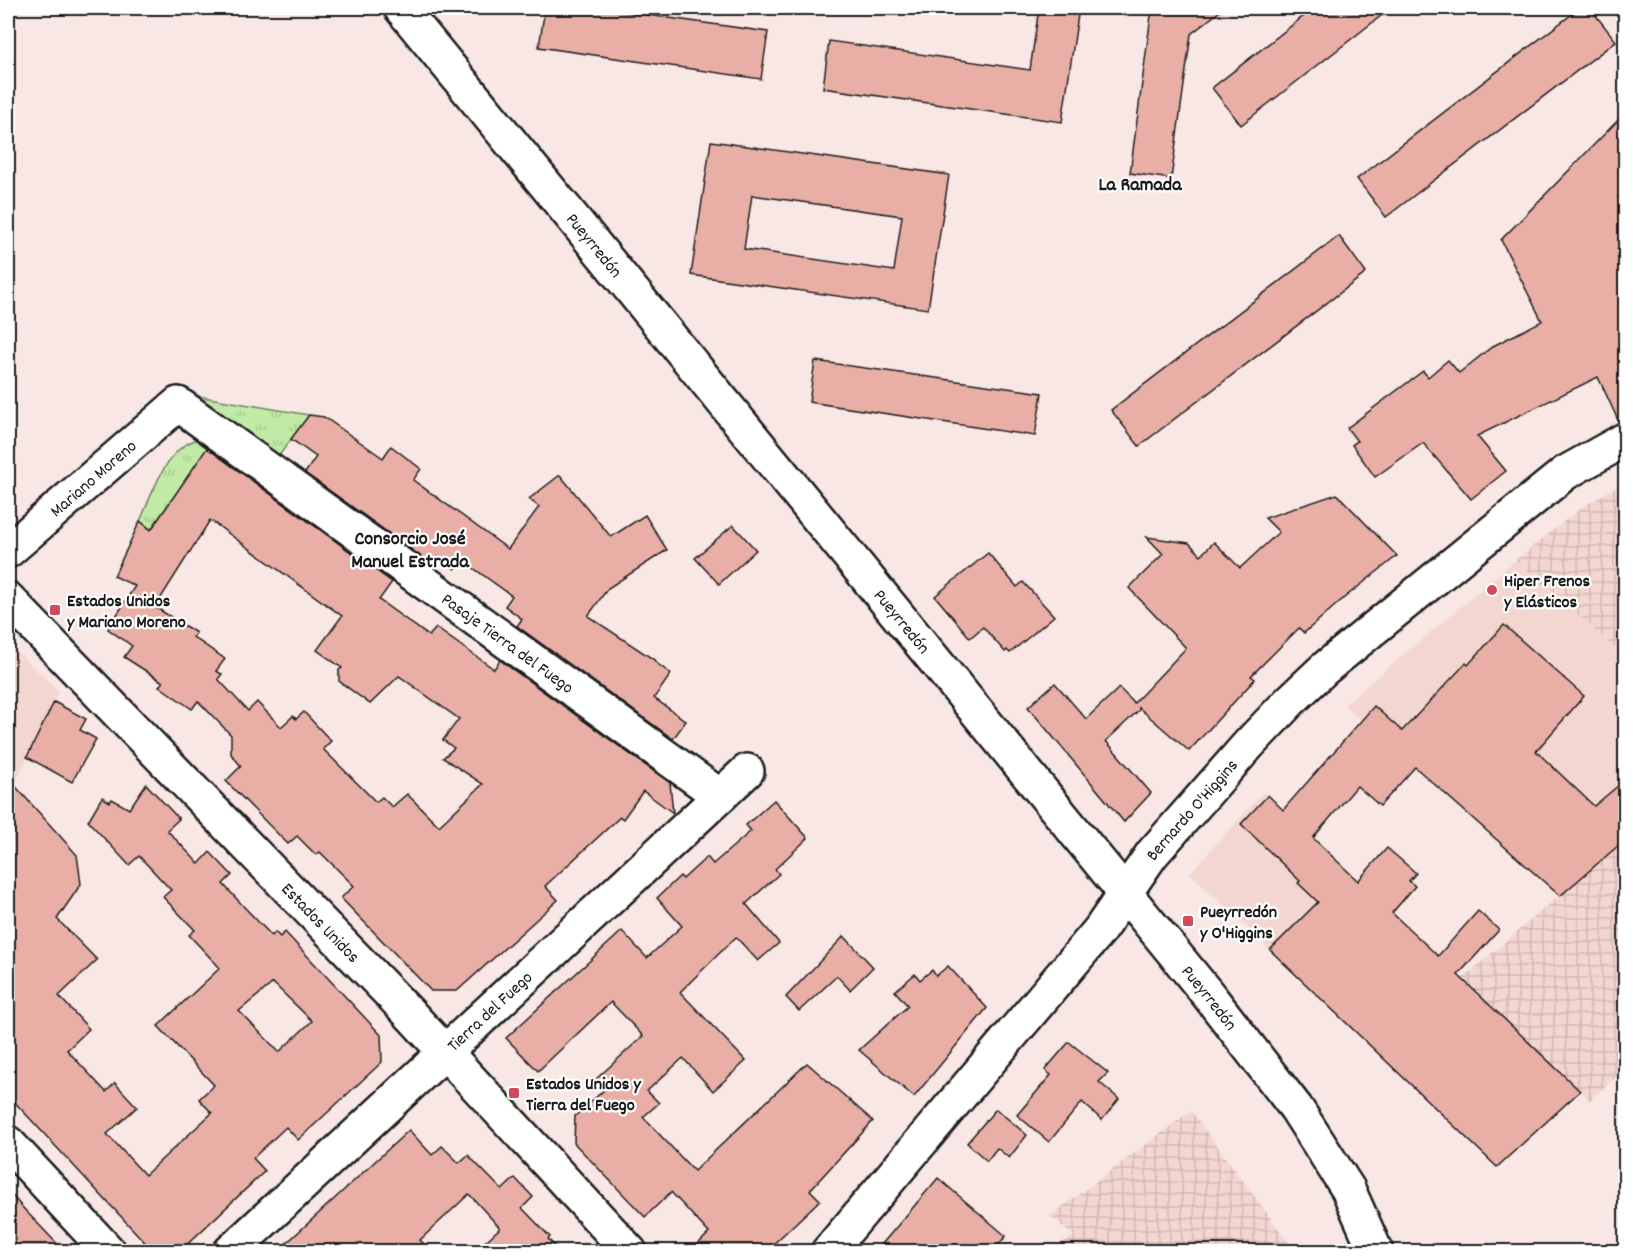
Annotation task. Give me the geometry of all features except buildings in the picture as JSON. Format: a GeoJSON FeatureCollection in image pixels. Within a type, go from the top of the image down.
{"type":"FeatureCollection","features":[{"type":"Feature","properties":{"kind":"street","name":"Pueyrredón"},"geometry":{"type":"LineString","coordinates":[[401,8],[1125,892],[1296,1108],[1348,1189],[1376,1251]]}},
{"type":"Feature","properties":{"kind":"street","name":"Mariano Moreno"},"geometry":{"type":"LineString","coordinates":[[8,551],[178,404]]}},
{"type":"Feature","properties":{"kind":"street","name":"Pasaje Tierra del Fuego"},"geometry":{"type":"LineString","coordinates":[[178,404],[720,796]]}},
{"type":"Feature","properties":{"kind":"street","name":"Bernardo O'Higgins"},"geometry":{"type":"LineString","coordinates":[[828,1251],[1099,931],[1152,854],[1290,701],[1324,669],[1565,473],[1626,439]]}},
{"type":"Feature","properties":{"kind":"street","name":"Estados Unidos"},"geometry":{"type":"LineString","coordinates":[[8,599],[235,832],[630,1251]]}},
{"type":"Feature","properties":{"kind":"street","name":"Tierra del Fuego"},"geometry":{"type":"LineString","coordinates":[[230,1251],[747,771]]}},
{"type":"Feature","properties":{"kind":"street"},"geometry":{"type":"LineString","coordinates":[[8,1143],[109,1251]]}},
{"type":"Feature","properties":{"kind":"shaded area"},"geometry":{"type":"Polygon","coordinates":[[[1625,482],[1625,657],[1516,560],[1585,505],[1625,482]]]}},
{"type":"Feature","properties":{"kind":"shaded area"},"geometry":{"type":"Polygon","coordinates":[[[1516,560],[1625,657],[1625,839],[1560,896],[1344,705],[1516,560]]]}},
{"type":"Feature","properties":{"kind":"shaded area"},"geometry":{"type":"Polygon","coordinates":[[[8,643],[59,691],[8,798],[8,643]]]}},
{"type":"Feature","properties":{"kind":"shaded area"},"geometry":{"type":"Polygon","coordinates":[[[1264,792],[1580,1091],[1497,1167],[1190,873],[1264,792]]]}},
{"type":"Feature","properties":{"kind":"shaded area"},"geometry":{"type":"Polygon","coordinates":[[[1625,839],[1625,1069],[1590,1100],[1462,979],[1625,839]]]}},
{"type":"Feature","properties":{"kind":"shaded area"},"geometry":{"type":"Polygon","coordinates":[[[1191,1111],[1295,1251],[1048,1251],[1074,1236],[1050,1216],[1191,1111]]]}},
{"type":"Feature","properties":{"kind":"green space"},"geometry":{"type":"Polygon","coordinates":[[[197,396],[309,415],[278,457],[196,398],[197,396]]]}},
{"type":"Feature","properties":{"kind":"green space"},"geometry":{"type":"Polygon","coordinates":[[[200,439],[209,446],[151,529],[140,521],[162,472],[178,450],[200,439]]]}},
{"type":"Feature","properties":{"kind":"place","name":"Hiper Frenos y Elásticos"},"geometry":{"type":"Point","coordinates":[1492,590]}},
{"type":"Feature","properties":{"kind":"place","name":"Estados Unidos y Mariano Moreno"},"geometry":{"type":"Point","coordinates":[55,610]}},
{"type":"Feature","properties":{"kind":"place","name":"Pueyrredón y O'Higgins"},"geometry":{"type":"Point","coordinates":[1188,921]}},
{"type":"Feature","properties":{"kind":"place","name":"Estados Unidos y Tierra del Fuego"},"geometry":{"type":"Point","coordinates":[514,1093]}},
{"type":"Feature","properties":{"kind":"district","name":"La Ramada"},"geometry":{"type":"Point","coordinates":[1140,183]}},
{"type":"Feature","properties":{"kind":"district","name":"Consorcio José Manuel Estrada"},"geometry":{"type":"Point","coordinates":[410,548]}}]}
